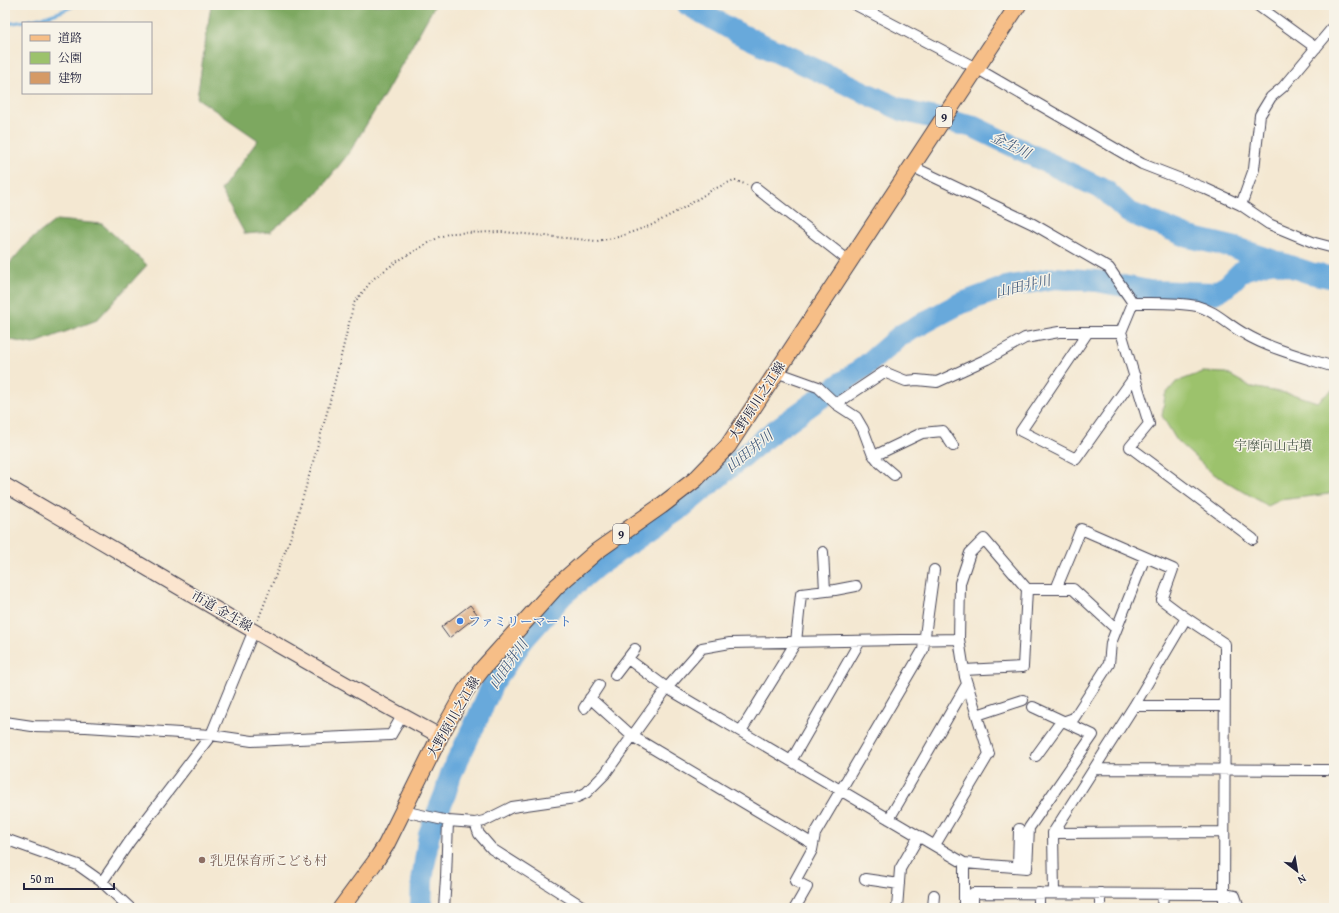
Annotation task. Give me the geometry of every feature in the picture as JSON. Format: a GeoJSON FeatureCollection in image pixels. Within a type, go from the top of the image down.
{"type":"FeatureCollection","features":[{"type":"Feature","properties":{"kind":"main road","name":"大野原川之江線"},"geometry":{"type":"LineString","coordinates":[[341,908],[386,845],[440,736],[465,691],[482,668],[557,586],[597,551],[680,492],[713,463],[728,446],[1018,5]]}},
{"type":"Feature","properties":{"kind":"street"},"geometry":{"type":"LineString","coordinates":[[856,5],[976,68],[1142,164],[1204,188],[1241,205],[1270,224],[1315,243],[1334,248]]}},
{"type":"Feature","properties":{"kind":"street"},"geometry":{"type":"LineString","coordinates":[[1257,5],[1316,48]]}},
{"type":"Feature","properties":{"kind":"street"},"geometry":{"type":"LineString","coordinates":[[1241,205],[1254,169],[1260,115],[1271,97],[1283,87],[1334,26]]}},
{"type":"Feature","properties":{"kind":"street"},"geometry":{"type":"LineString","coordinates":[[911,166],[1033,224],[1109,268],[1133,303]]}},
{"type":"Feature","properties":{"kind":"street"},"geometry":{"type":"LineString","coordinates":[[756,188],[849,261]]}},
{"type":"Feature","properties":{"kind":"street"},"geometry":{"type":"LineString","coordinates":[[1133,303],[1121,332],[1149,424],[1130,448],[1253,539]]}},
{"type":"Feature","properties":{"kind":"street"},"geometry":{"type":"LineString","coordinates":[[1133,303],[1181,304],[1198,307],[1219,316],[1244,334],[1278,349],[1334,367]]}},
{"type":"Feature","properties":{"kind":"street"},"geometry":{"type":"LineString","coordinates":[[836,404],[884,372],[906,381],[917,380],[937,382],[987,359],[1025,338],[1059,332],[1121,332]]}},
{"type":"Feature","properties":{"kind":"street"},"geometry":{"type":"LineString","coordinates":[[1088,332],[1021,431],[1076,459],[1135,376]]}},
{"type":"Feature","properties":{"kind":"street"},"geometry":{"type":"LineString","coordinates":[[776,372],[818,387],[836,404],[856,418],[863,429],[872,453],[880,463],[894,475]]}},
{"type":"Feature","properties":{"kind":"street"},"geometry":{"type":"LineString","coordinates":[[874,456],[922,433],[942,431],[953,446]]}},
{"type":"Feature","properties":{"kind":"street","name":"市道 金生線"},"geometry":{"type":"LineString","coordinates":[[5,485],[254,630],[299,658],[440,736]]}},
{"type":"Feature","properties":{"kind":"street"},"geometry":{"type":"LineString","coordinates":[[1056,589],[1081,530],[1173,569],[1162,600],[1225,644],[1224,908]]}},
{"type":"Feature","properties":{"kind":"street"},"geometry":{"type":"LineString","coordinates":[[934,845],[989,754],[967,684],[964,670],[959,639],[960,583],[970,553],[984,539],[1027,589],[1023,667],[964,670]]}},
{"type":"Feature","properties":{"kind":"street"},"geometry":{"type":"LineString","coordinates":[[823,552],[825,591]]}},
{"type":"Feature","properties":{"kind":"street"},"geometry":{"type":"LineString","coordinates":[[1036,756],[1060,724],[1074,718],[1109,664],[1111,643],[1145,557]]}},
{"type":"Feature","properties":{"kind":"street"},"geometry":{"type":"LineString","coordinates":[[795,908],[807,887],[795,881],[812,850],[814,834],[923,650],[934,570]]}},
{"type":"Feature","properties":{"kind":"street"},"geometry":{"type":"LineString","coordinates":[[741,731],[796,642],[801,594],[856,586]]}},
{"type":"Feature","properties":{"kind":"street"},"geometry":{"type":"LineString","coordinates":[[1027,589],[1073,589],[1113,626]]}},
{"type":"Feature","properties":{"kind":"street"},"geometry":{"type":"LineString","coordinates":[[1054,893],[1053,833],[1134,706],[1186,618]]}},
{"type":"Feature","properties":{"kind":"street"},"geometry":{"type":"LineString","coordinates":[[102,882],[130,841],[211,735],[254,630]]}},
{"type":"Feature","properties":{"kind":"street"},"geometry":{"type":"LineString","coordinates":[[403,811],[448,821],[475,823],[484,821],[512,807],[575,798],[586,793],[605,774],[667,688],[702,648],[730,643],[959,639]]}},
{"type":"Feature","properties":{"kind":"street"},"geometry":{"type":"LineString","coordinates":[[791,761],[860,640]]}},
{"type":"Feature","properties":{"kind":"street"},"geometry":{"type":"LineString","coordinates":[[615,675],[635,649]]}},
{"type":"Feature","properties":{"kind":"street"},"geometry":{"type":"LineString","coordinates":[[628,659],[667,688],[964,863],[1027,868],[1029,828],[1093,735],[1033,707]]}},
{"type":"Feature","properties":{"kind":"street"},"geometry":{"type":"LineString","coordinates":[[889,819],[967,684]]}},
{"type":"Feature","properties":{"kind":"street"},"geometry":{"type":"LineString","coordinates":[[584,708],[599,685]]}},
{"type":"Feature","properties":{"kind":"street"},"geometry":{"type":"LineString","coordinates":[[590,698],[632,736],[813,844]]}},
{"type":"Feature","properties":{"kind":"street"},"geometry":{"type":"LineString","coordinates":[[977,715],[1023,700]]}},
{"type":"Feature","properties":{"kind":"street"},"geometry":{"type":"LineString","coordinates":[[1134,706],[1224,706]]}},
{"type":"Feature","properties":{"kind":"street"},"geometry":{"type":"LineString","coordinates":[[5,722],[32,726],[86,726],[211,735],[252,741],[391,735],[402,716]]}},
{"type":"Feature","properties":{"kind":"street"},"geometry":{"type":"LineString","coordinates":[[1094,769],[1327,770]]}},
{"type":"Feature","properties":{"kind":"street"},"geometry":{"type":"LineString","coordinates":[[444,908],[448,821]]}},
{"type":"Feature","properties":{"kind":"street"},"geometry":{"type":"LineString","coordinates":[[475,823],[479,834],[492,849],[585,908]]}},
{"type":"Feature","properties":{"kind":"street"},"geometry":{"type":"LineString","coordinates":[[1018,867],[1019,829]]}},
{"type":"Feature","properties":{"kind":"street"},"geometry":{"type":"LineString","coordinates":[[1053,833],[1224,832]]}},
{"type":"Feature","properties":{"kind":"street"},"geometry":{"type":"LineString","coordinates":[[897,908],[900,869],[919,836]]}},
{"type":"Feature","properties":{"kind":"street"},"geometry":{"type":"LineString","coordinates":[[5,839],[78,865],[102,882],[130,908]]}},
{"type":"Feature","properties":{"kind":"street"},"geometry":{"type":"LineString","coordinates":[[964,863],[964,908]]}},
{"type":"Feature","properties":{"kind":"street"},"geometry":{"type":"LineString","coordinates":[[865,880],[899,884]]}},
{"type":"Feature","properties":{"kind":"street"},"geometry":{"type":"LineString","coordinates":[[974,908],[973,893],[1224,894],[1235,896],[1239,908]]}},
{"type":"Feature","properties":{"kind":"street"},"geometry":{"type":"LineString","coordinates":[[1039,893],[1039,908]]}},
{"type":"Feature","properties":{"kind":"street"},"geometry":{"type":"LineString","coordinates":[[1100,893],[1100,908]]}},
{"type":"Feature","properties":{"kind":"street"},"geometry":{"type":"LineString","coordinates":[[1162,908],[1163,894]]}},
{"type":"Feature","properties":{"kind":"street"},"geometry":{"type":"LineString","coordinates":[[933,908],[934,895]]}},
{"type":"Feature","properties":{"kind":"path"},"geometry":{"type":"LineString","coordinates":[[254,630],[290,539],[303,497],[328,409],[354,303],[373,279],[396,262],[439,236],[451,233],[504,232],[597,241],[618,237],[652,224],[685,207],[712,190],[734,180],[756,188]]}},
{"type":"Feature","properties":{"kind":"green space"},"geometry":{"type":"Polygon","coordinates":[[[211,5],[435,5],[385,94],[349,153],[315,196],[270,232],[245,234],[221,190],[258,140],[197,98],[211,5]]]}},
{"type":"Feature","properties":{"kind":"green space"},"geometry":{"type":"Polygon","coordinates":[[[56,220],[102,224],[147,265],[97,320],[33,344],[5,339],[5,269],[29,241],[56,220]]]}},
{"type":"Feature","properties":{"kind":"green space","name":"宇摩向山古墳"},"geometry":{"type":"Polygon","coordinates":[[[1203,372],[1226,373],[1251,387],[1296,395],[1317,402],[1332,390],[1334,392],[1334,491],[1329,494],[1280,500],[1268,506],[1212,473],[1177,441],[1162,416],[1165,395],[1176,382],[1203,372]]]}},
{"type":"Feature","properties":{"kind":"building","name":"ファミリーマート"},"geometry":{"type":"Polygon","coordinates":[[[470,605],[478,615],[449,638],[441,627],[470,605]]]}},
{"type":"Feature","properties":{"kind":"waterway"},"geometry":{"type":"LineString","coordinates":[[5,24],[41,18],[58,13],[75,5]]}},
{"type":"Feature","properties":{"kind":"waterway","name":"金生川"},"geometry":{"type":"LineString","coordinates":[[688,5],[736,32],[904,111],[974,127],[1106,191],[1128,212],[1189,237],[1236,248],[1310,273],[1334,278]]}},
{"type":"Feature","properties":{"kind":"waterway","name":"山田井川"},"geometry":{"type":"LineString","coordinates":[[421,908],[422,881],[429,834],[445,794],[451,774],[493,683],[524,639],[563,595],[597,566],[681,508],[770,434],[864,367],[901,335],[959,304],[1006,287],[1055,278],[1097,281],[1149,291],[1214,293],[1227,286],[1243,270],[1273,261]]}},
{"type":"Feature","properties":{"kind":"place","name":"ファミリーマート"},"geometry":{"type":"Point","coordinates":[460,621]}},
{"type":"Feature","properties":{"kind":"place","name":"乳児保育所こども村"},"geometry":{"type":"Point","coordinates":[202,860]}}]}
